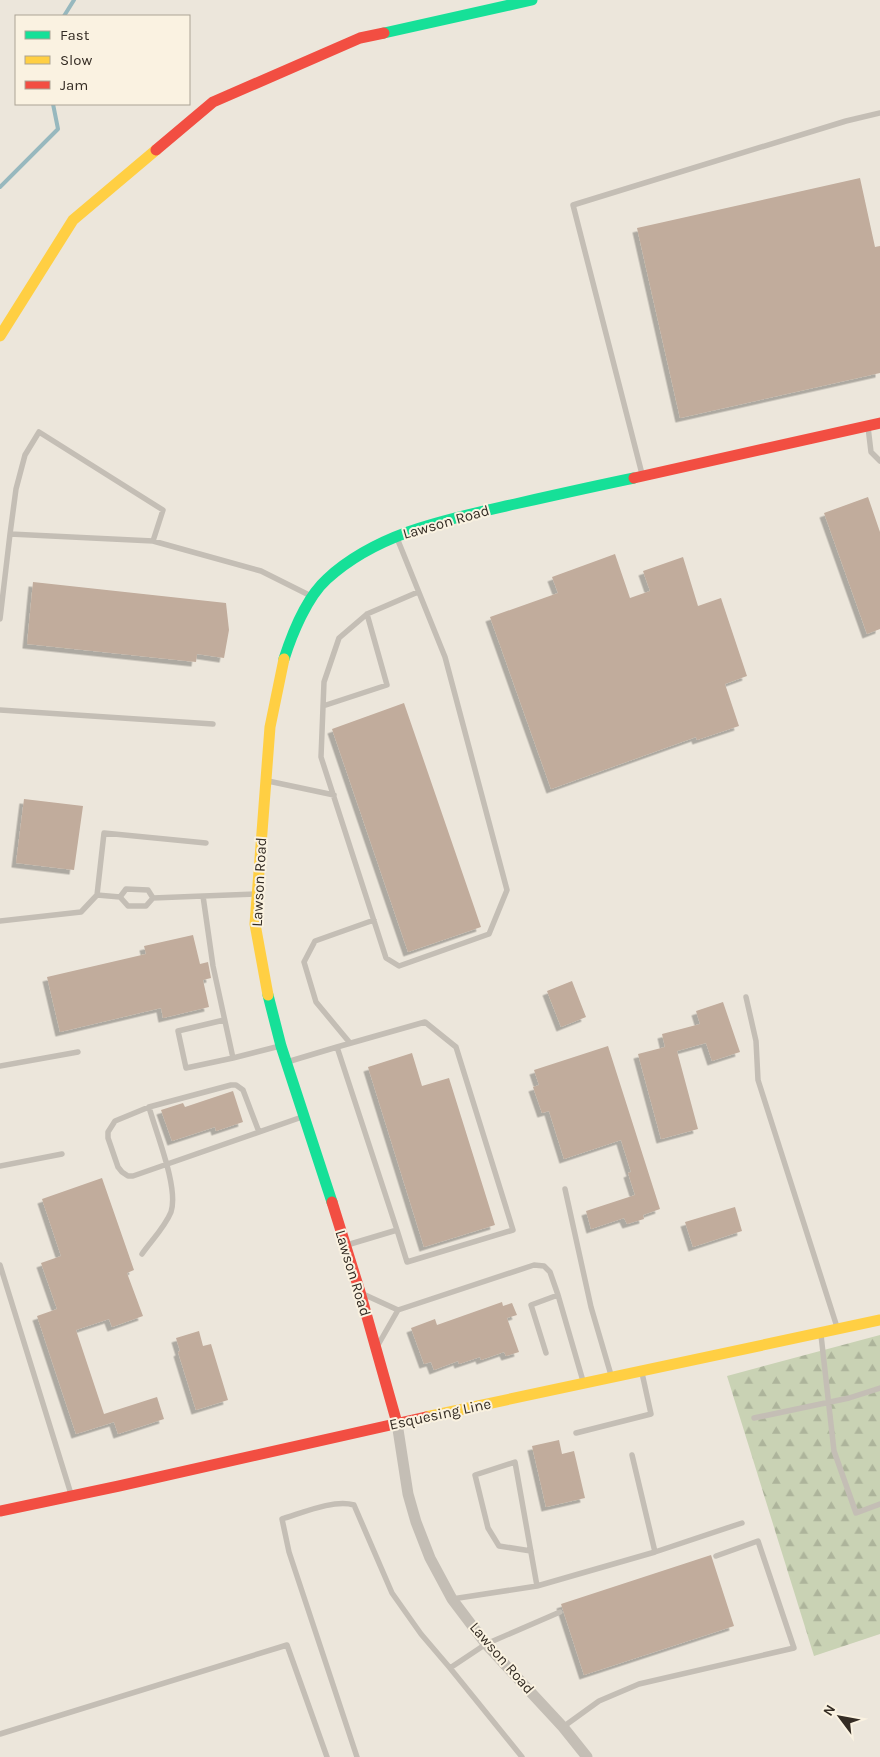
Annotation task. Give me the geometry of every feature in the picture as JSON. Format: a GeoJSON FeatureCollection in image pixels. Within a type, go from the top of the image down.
{"type":"FeatureCollection","features":[{"type":"Feature","properties":{"kind":"street"},"geometry":{"type":"LineString","coordinates":[[0,336],[73,220],[213,102],[360,38],[532,0]]}},
{"type":"Feature","properties":{"kind":"street","name":"Lawson Road"},"geometry":{"type":"LineString","coordinates":[[586,1757],[563,1727],[486,1644],[452,1599],[430,1558],[416,1522],[408,1494],[397,1423],[360,1292],[281,1046],[264,980],[255,924],[270,727],[284,658],[302,616],[326,580],[366,550],[409,530],[480,512],[880,422]]}},
{"type":"Feature","properties":{"kind":"street","name":"Esquesing Line"},"geometry":{"type":"LineString","coordinates":[[0,1511],[397,1423],[880,1320]]}},
{"type":"Feature","properties":{"kind":"lane"},"geometry":{"type":"LineString","coordinates":[[643,476],[573,205],[846,121],[880,113]]}},
{"type":"Feature","properties":{"kind":"lane"},"geometry":{"type":"LineString","coordinates":[[868,425],[871,452],[880,462]]}},
{"type":"Feature","properties":{"kind":"lane"},"geometry":{"type":"LineString","coordinates":[[0,620],[16,490],[25,455],[39,432],[163,510],[153,541]]}},
{"type":"Feature","properties":{"kind":"lane"},"geometry":{"type":"LineString","coordinates":[[10,534],[153,541],[261,571],[313,597]]}},
{"type":"Feature","properties":{"kind":"lane"},"geometry":{"type":"LineString","coordinates":[[396,536],[445,657],[507,890],[489,934],[399,966],[386,958],[321,757],[324,682],[338,638],[367,614],[418,592]]}},
{"type":"Feature","properties":{"kind":"lane"},"geometry":{"type":"LineString","coordinates":[[323,706],[387,685],[367,614]]}},
{"type":"Feature","properties":{"kind":"lane"},"geometry":{"type":"LineString","coordinates":[[0,710],[213,724]]}},
{"type":"Feature","properties":{"kind":"lane"},"geometry":{"type":"LineString","coordinates":[[266,780],[334,795]]}},
{"type":"Feature","properties":{"kind":"lane"},"geometry":{"type":"LineString","coordinates":[[0,921],[81,912],[97,895],[104,834],[206,842]]}},
{"type":"Feature","properties":{"kind":"lane"},"geometry":{"type":"LineString","coordinates":[[120,897],[126,889],[137,889],[148,890],[153,898]]}},
{"type":"Feature","properties":{"kind":"lane"},"geometry":{"type":"LineString","coordinates":[[97,895],[120,897],[128,906],[146,906],[153,898],[256,894]]}},
{"type":"Feature","properties":{"kind":"lane"},"geometry":{"type":"LineString","coordinates":[[203,896],[214,966],[233,1058]]}},
{"type":"Feature","properties":{"kind":"lane"},"geometry":{"type":"LineString","coordinates":[[350,1043],[316,1002],[304,962],[315,942],[374,920]]}},
{"type":"Feature","properties":{"kind":"lane"},"geometry":{"type":"LineString","coordinates":[[746,998],[756,1041],[758,1080],[837,1329]]}},
{"type":"Feature","properties":{"kind":"lane"},"geometry":{"type":"LineString","coordinates":[[224,1020],[178,1031],[186,1068],[281,1046]]}},
{"type":"Feature","properties":{"kind":"lane"},"geometry":{"type":"LineString","coordinates":[[286,1062],[350,1043],[425,1022],[456,1046],[513,1230],[407,1262],[337,1047]]}},
{"type":"Feature","properties":{"kind":"lane"},"geometry":{"type":"LineString","coordinates":[[0,1066],[78,1052]]}},
{"type":"Feature","properties":{"kind":"lane"},"geometry":{"type":"LineString","coordinates":[[259,1132],[243,1090],[236,1085],[148,1107],[115,1121],[108,1132],[108,1138],[118,1167],[128,1176],[133,1176],[304,1117]]}},
{"type":"Feature","properties":{"kind":"lane"},"geometry":{"type":"LineString","coordinates":[[142,1254],[170,1214],[173,1201],[172,1185],[148,1107]]}},
{"type":"Feature","properties":{"kind":"lane"},"geometry":{"type":"LineString","coordinates":[[0,1166],[62,1154]]}},
{"type":"Feature","properties":{"kind":"lane"},"geometry":{"type":"LineString","coordinates":[[566,1189],[591,1307],[612,1377]]}},
{"type":"Feature","properties":{"kind":"lane"},"geometry":{"type":"LineString","coordinates":[[345,1245],[396,1230]]}},
{"type":"Feature","properties":{"kind":"lane"},"geometry":{"type":"LineString","coordinates":[[0,1265],[72,1496]]}},
{"type":"Feature","properties":{"kind":"lane"},"geometry":{"type":"LineString","coordinates":[[376,1349],[398,1310],[534,1265],[544,1266],[550,1272],[558,1295],[583,1384]]}},
{"type":"Feature","properties":{"kind":"lane"},"geometry":{"type":"LineString","coordinates":[[360,1292],[398,1310]]}},
{"type":"Feature","properties":{"kind":"lane"},"geometry":{"type":"LineString","coordinates":[[546,1353],[531,1305],[558,1295]]}},
{"type":"Feature","properties":{"kind":"lane"},"geometry":{"type":"LineString","coordinates":[[821,1333],[834,1450],[856,1513],[880,1504]]}},
{"type":"Feature","properties":{"kind":"lane"},"geometry":{"type":"LineString","coordinates":[[576,1434],[651,1414],[641,1371]]}},
{"type":"Feature","properties":{"kind":"lane"},"geometry":{"type":"LineString","coordinates":[[754,1418],[849,1398],[880,1388]]}},
{"type":"Feature","properties":{"kind":"lane"},"geometry":{"type":"LineString","coordinates":[[632,1455],[655,1552]]}},
{"type":"Feature","properties":{"kind":"lane"},"geometry":{"type":"LineString","coordinates":[[531,1551],[499,1546],[488,1528],[475,1474],[515,1462],[531,1551],[537,1586]]}},
{"type":"Feature","properties":{"kind":"lane"},"geometry":{"type":"LineString","coordinates":[[356,1757],[292,1563],[282,1519],[346,1502],[354,1505],[392,1593],[421,1634],[522,1757]]}},
{"type":"Feature","properties":{"kind":"lane"},"geometry":{"type":"LineString","coordinates":[[452,1599],[537,1586],[655,1552],[742,1523]]}},
{"type":"Feature","properties":{"kind":"lane"},"geometry":{"type":"LineString","coordinates":[[563,1727],[599,1701],[639,1684],[794,1648],[758,1541],[716,1556]]}},
{"type":"Feature","properties":{"kind":"lane"},"geometry":{"type":"LineString","coordinates":[[450,1668],[486,1644],[560,1612]]}},
{"type":"Feature","properties":{"kind":"lane"},"geometry":{"type":"LineString","coordinates":[[0,1734],[287,1645],[327,1757]]}},
{"type":"Feature","properties":{"kind":"green space"},"geometry":{"type":"Polygon","coordinates":[[[880,1335],[880,1634],[814,1656],[727,1376],[880,1335]]]}},
{"type":"Feature","properties":{"kind":"building"},"geometry":{"type":"Polygon","coordinates":[[[860,178],[875,247],[880,246],[880,373],[680,418],[637,228],[860,178]]]}},
{"type":"Feature","properties":{"kind":"building"},"geometry":{"type":"Polygon","coordinates":[[[868,497],[880,532],[880,629],[867,634],[824,513],[868,497]]]}},
{"type":"Feature","properties":{"kind":"building"},"geometry":{"type":"Polygon","coordinates":[[[615,554],[630,598],[650,591],[643,571],[683,557],[698,606],[721,598],[747,676],[725,684],[739,726],[697,740],[696,737],[551,789],[490,617],[558,593],[552,577],[615,554]]]}},
{"type":"Feature","properties":{"kind":"building"},"geometry":{"type":"Polygon","coordinates":[[[33,582],[226,603],[229,630],[224,658],[197,654],[196,662],[27,644],[33,582]]]}},
{"type":"Feature","properties":{"kind":"building"},"geometry":{"type":"Polygon","coordinates":[[[404,703],[481,927],[408,952],[332,729],[404,703]]]}},
{"type":"Feature","properties":{"kind":"building"},"geometry":{"type":"Polygon","coordinates":[[[24,799],[83,806],[74,870],[16,863],[24,799]]]}},
{"type":"Feature","properties":{"kind":"building"},"geometry":{"type":"Polygon","coordinates":[[[193,935],[200,964],[208,962],[211,978],[203,980],[209,1007],[163,1018],[161,1008],[60,1032],[47,977],[146,954],[144,946],[193,935]]]}},
{"type":"Feature","properties":{"kind":"building"},"geometry":{"type":"Polygon","coordinates":[[[572,981],[586,1017],[561,1027],[547,991],[572,981]]]}},
{"type":"Feature","properties":{"kind":"building"},"geometry":{"type":"Polygon","coordinates":[[[723,1002],[740,1052],[712,1061],[706,1043],[677,1051],[698,1129],[661,1139],[638,1054],[665,1047],[662,1034],[700,1024],[696,1011],[723,1002]]]}},
{"type":"Feature","properties":{"kind":"building"},"geometry":{"type":"Polygon","coordinates":[[[608,1046],[660,1209],[643,1215],[644,1219],[627,1224],[624,1218],[591,1229],[586,1211],[635,1195],[628,1173],[631,1172],[621,1140],[564,1159],[549,1111],[542,1113],[533,1087],[539,1085],[534,1070],[608,1046]]]}},
{"type":"Feature","properties":{"kind":"building"},"geometry":{"type":"Polygon","coordinates":[[[412,1053],[422,1086],[449,1078],[495,1225],[424,1247],[368,1067],[412,1053]]]}},
{"type":"Feature","properties":{"kind":"building"},"geometry":{"type":"Polygon","coordinates":[[[233,1091],[243,1122],[216,1131],[215,1127],[172,1141],[161,1110],[183,1103],[185,1107],[233,1091]]]}},
{"type":"Feature","properties":{"kind":"building"},"geometry":{"type":"Polygon","coordinates":[[[102,1178],[134,1270],[127,1273],[143,1316],[112,1327],[109,1319],[76,1330],[104,1414],[157,1397],[164,1419],[118,1434],[114,1422],[76,1434],[37,1316],[57,1309],[41,1263],[61,1256],[42,1199],[102,1178]]]}},
{"type":"Feature","properties":{"kind":"building"},"geometry":{"type":"Polygon","coordinates":[[[735,1207],[742,1231],[693,1247],[685,1222],[735,1207]]]}},
{"type":"Feature","properties":{"kind":"building"},"geometry":{"type":"Polygon","coordinates":[[[502,1302],[503,1306],[512,1303],[517,1315],[507,1318],[519,1352],[506,1356],[504,1352],[481,1360],[480,1357],[459,1364],[458,1361],[434,1370],[431,1362],[424,1364],[411,1328],[435,1319],[437,1325],[502,1302]]]}},
{"type":"Feature","properties":{"kind":"building"},"geometry":{"type":"Polygon","coordinates":[[[199,1331],[203,1346],[211,1344],[228,1400],[196,1410],[178,1352],[180,1351],[176,1338],[199,1331]]]}},
{"type":"Feature","properties":{"kind":"building"},"geometry":{"type":"Polygon","coordinates":[[[559,1440],[562,1454],[574,1451],[585,1498],[546,1507],[532,1446],[559,1440]]]}},
{"type":"Feature","properties":{"kind":"building"},"geometry":{"type":"Polygon","coordinates":[[[711,1555],[734,1626],[584,1675],[561,1604],[711,1555]]]}},
{"type":"Feature","properties":{"kind":"waterway"},"geometry":{"type":"LineString","coordinates":[[65,15],[74,0]]}},
{"type":"Feature","properties":{"kind":"waterway"},"geometry":{"type":"LineString","coordinates":[[0,187],[58,129],[53,105]]}},
{"type":"Feature","properties":{"kind":"traffic: fast"},"geometry":{"type":"LineString","coordinates":[[384,33],[532,0]]}},
{"type":"Feature","properties":{"kind":"traffic: fast"},"geometry":{"type":"LineString","coordinates":[[284,659],[301,616],[320,587],[347,563],[369,550],[391,539],[440,522],[634,478]]}},
{"type":"Feature","properties":{"kind":"traffic: fast"},"geometry":{"type":"LineString","coordinates":[[268,995],[281,1046],[332,1202]]}},
{"type":"Feature","properties":{"kind":"traffic: slow"},"geometry":{"type":"LineString","coordinates":[[0,336],[73,220],[156,150]]}},
{"type":"Feature","properties":{"kind":"traffic: slow"},"geometry":{"type":"LineString","coordinates":[[268,995],[255,924],[270,727],[284,659]]}},
{"type":"Feature","properties":{"kind":"traffic: slow"},"geometry":{"type":"LineString","coordinates":[[426,1417],[880,1320]]}},
{"type":"Feature","properties":{"kind":"traffic: jam"},"geometry":{"type":"LineString","coordinates":[[156,150],[213,102],[360,38],[384,33]]}},
{"type":"Feature","properties":{"kind":"traffic: jam"},"geometry":{"type":"LineString","coordinates":[[634,478],[880,423]]}},
{"type":"Feature","properties":{"kind":"traffic: jam"},"geometry":{"type":"LineString","coordinates":[[332,1202],[397,1423]]}},
{"type":"Feature","properties":{"kind":"traffic: jam"},"geometry":{"type":"LineString","coordinates":[[0,1511],[426,1417]]}}]}
